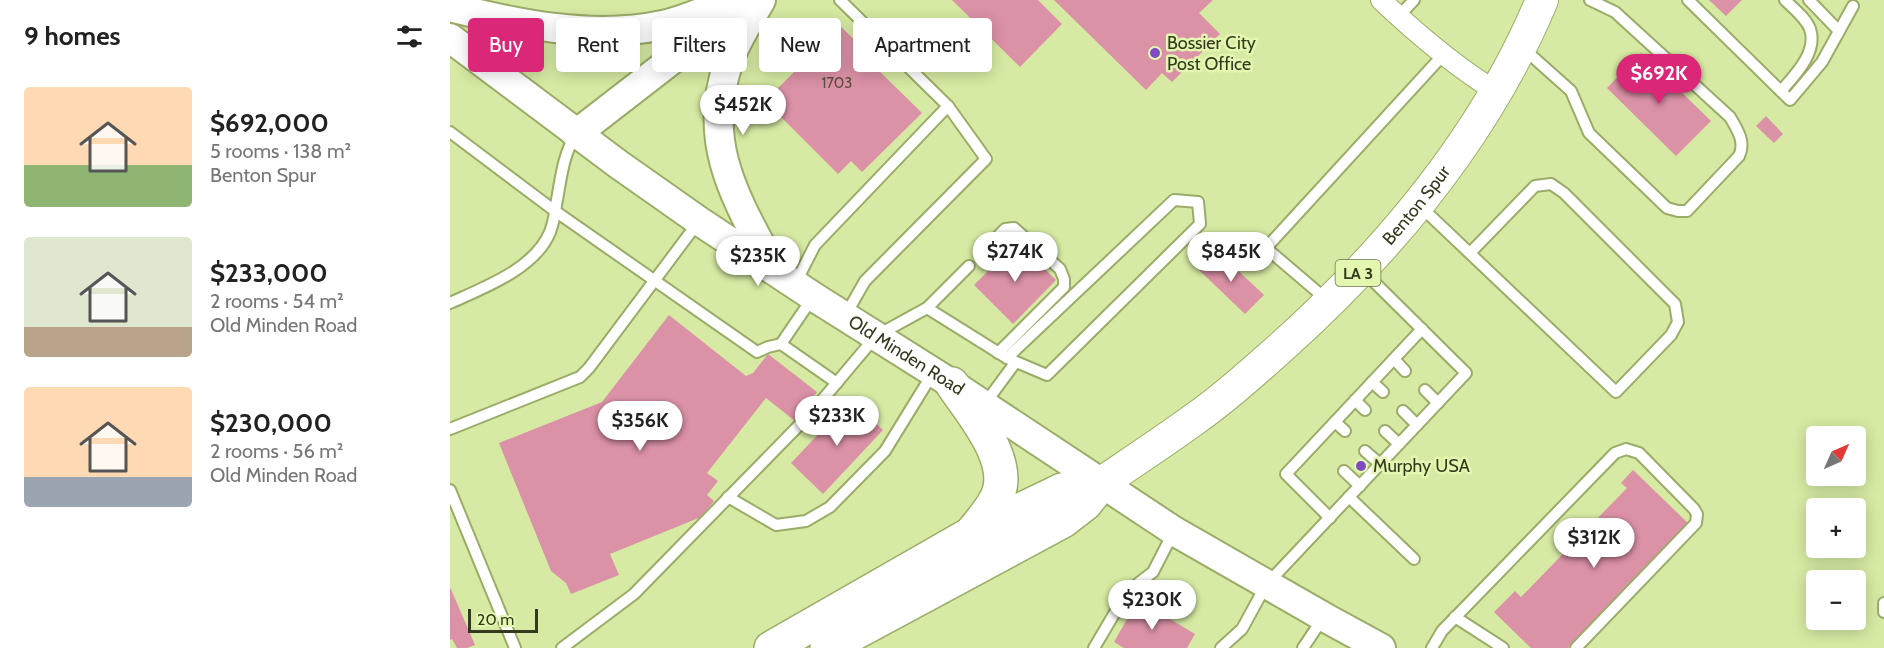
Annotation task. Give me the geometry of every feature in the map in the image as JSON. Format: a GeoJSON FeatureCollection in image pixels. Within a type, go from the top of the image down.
{"type":"FeatureCollection","features":[{"type":"Feature","properties":{"kind":"highway"},"geometry":{"type":"LineString","coordinates":[[943,378],[990,441],[999,461],[1001,485],[996,500],[972,533]]}},
{"type":"Feature","properties":{"kind":"highway"},"geometry":{"type":"LineString","coordinates":[[771,648],[972,533],[1062,490],[1103,482]]}},
{"type":"Feature","properties":{"kind":"highway"},"geometry":{"type":"LineString","coordinates":[[827,648],[1063,521],[1085,504],[1103,482]]}},
{"type":"Feature","properties":{"kind":"main road"},"geometry":{"type":"LineString","coordinates":[[450,7],[501,20],[539,26],[581,30],[620,30],[662,25],[732,0]]}},
{"type":"Feature","properties":{"kind":"main road"},"geometry":{"type":"LineString","coordinates":[[576,134],[749,0]]}},
{"type":"Feature","properties":{"kind":"main road"},"geometry":{"type":"LineString","coordinates":[[761,0],[729,60],[720,92],[718,125],[722,157],[732,188],[794,284]]}},
{"type":"Feature","properties":{"kind":"main road","name":"Benton Spur"},"geometry":{"type":"LineString","coordinates":[[1103,482],[1197,418],[1238,386],[1330,303],[1362,270],[1418,204],[1497,92],[1542,0]]}},
{"type":"Feature","properties":{"kind":"main road","name":"Old Minden Road"},"geometry":{"type":"LineString","coordinates":[[450,38],[576,134],[699,221],[794,284],[943,378],[1174,531],[1381,648]]}},
{"type":"Feature","properties":{"kind":"street"},"geometry":{"type":"LineString","coordinates":[[1381,0],[1443,55],[1466,73],[1497,92]]}},
{"type":"Feature","properties":{"kind":"lane"},"geometry":{"type":"LineString","coordinates":[[840,0],[948,106],[986,159],[865,281],[844,316]]}},
{"type":"Feature","properties":{"kind":"lane"},"geometry":{"type":"LineString","coordinates":[[1398,16],[1414,0]]}},
{"type":"Feature","properties":{"kind":"lane"},"geometry":{"type":"LineString","coordinates":[[1521,47],[1571,91],[1589,133],[1667,208],[1687,211],[1739,156],[1743,149],[1739,133],[1730,117],[1637,30],[1616,12],[1590,0]]}},
{"type":"Feature","properties":{"kind":"lane"},"geometry":{"type":"LineString","coordinates":[[1688,0],[1790,100],[1822,62],[1853,2]]}},
{"type":"Feature","properties":{"kind":"lane"},"geometry":{"type":"LineString","coordinates":[[1781,91],[1802,66],[1812,41],[1810,28],[1785,0]]}},
{"type":"Feature","properties":{"kind":"lane"},"geometry":{"type":"LineString","coordinates":[[1809,0],[1838,30]]}},
{"type":"Feature","properties":{"kind":"lane"},"geometry":{"type":"LineString","coordinates":[[1330,303],[1266,248],[1443,55]]}},
{"type":"Feature","properties":{"kind":"lane"},"geometry":{"type":"LineString","coordinates":[[781,345],[794,284],[814,245],[948,106]]}},
{"type":"Feature","properties":{"kind":"lane"},"geometry":{"type":"LineString","coordinates":[[450,132],[555,211],[757,352],[781,345],[837,383]]}},
{"type":"Feature","properties":{"kind":"lane"},"geometry":{"type":"LineString","coordinates":[[450,303],[494,283],[524,264],[540,247],[550,233],[564,159],[576,134]]}},
{"type":"Feature","properties":{"kind":"lane"},"geometry":{"type":"LineString","coordinates":[[1418,204],[1616,392],[1671,335],[1678,322],[1675,304],[1564,193],[1551,184],[1535,186],[1470,253]]}},
{"type":"Feature","properties":{"kind":"lane"},"geometry":{"type":"LineString","coordinates":[[927,308],[1007,358],[1047,375],[1200,224],[1198,202],[1174,200],[1007,358]]}},
{"type":"Feature","properties":{"kind":"lane"},"geometry":{"type":"LineString","coordinates":[[450,429],[580,376],[589,368],[699,221]]}},
{"type":"Feature","properties":{"kind":"lane"},"geometry":{"type":"LineString","coordinates":[[984,250],[1005,230],[1014,228],[1060,269],[1064,279],[1064,287],[1007,358],[984,405]]}},
{"type":"Feature","properties":{"kind":"lane"},"geometry":{"type":"LineString","coordinates":[[561,648],[634,594],[837,383],[876,336],[927,308],[969,266]]}},
{"type":"Feature","properties":{"kind":"lane"},"geometry":{"type":"LineString","coordinates":[[1221,648],[1242,629],[1266,585],[1466,373],[1362,270]]}},
{"type":"Feature","properties":{"kind":"lane"},"geometry":{"type":"LineString","coordinates":[[1064,279],[1084,285]]}},
{"type":"Feature","properties":{"kind":"lane"},"geometry":{"type":"LineString","coordinates":[[1330,518],[1286,474],[1422,329]]}},
{"type":"Feature","properties":{"kind":"lane"},"geometry":{"type":"LineString","coordinates":[[1394,359],[1405,371]]}},
{"type":"Feature","properties":{"kind":"lane"},"geometry":{"type":"LineString","coordinates":[[728,497],[776,525],[806,522],[830,507],[885,451],[943,378]]}},
{"type":"Feature","properties":{"kind":"lane"},"geometry":{"type":"LineString","coordinates":[[1372,382],[1383,392]]}},
{"type":"Feature","properties":{"kind":"lane"},"geometry":{"type":"LineString","coordinates":[[1425,390],[1438,403]]}},
{"type":"Feature","properties":{"kind":"lane"},"geometry":{"type":"LineString","coordinates":[[1355,400],[1365,410]]}},
{"type":"Feature","properties":{"kind":"lane"},"geometry":{"type":"LineString","coordinates":[[1403,411],[1417,425]]}},
{"type":"Feature","properties":{"kind":"lane"},"geometry":{"type":"LineString","coordinates":[[1335,422],[1345,431]]}},
{"type":"Feature","properties":{"kind":"lane"},"geometry":{"type":"LineString","coordinates":[[1385,431],[1399,444]]}},
{"type":"Feature","properties":{"kind":"lane"},"geometry":{"type":"LineString","coordinates":[[1316,442],[1324,451]]}},
{"type":"Feature","properties":{"kind":"lane"},"geometry":{"type":"LineString","coordinates":[[1432,648],[1442,631],[1455,617],[1615,453],[1626,449],[1638,453],[1694,508],[1697,514],[1696,523],[1576,648]]}},
{"type":"Feature","properties":{"kind":"lane"},"geometry":{"type":"LineString","coordinates":[[1365,451],[1380,464]]}},
{"type":"Feature","properties":{"kind":"lane"},"geometry":{"type":"LineString","coordinates":[[1344,471],[1360,486]]}},
{"type":"Feature","properties":{"kind":"lane"},"geometry":{"type":"LineString","coordinates":[[450,490],[515,648]]}},
{"type":"Feature","properties":{"kind":"lane"},"geometry":{"type":"LineString","coordinates":[[1349,497],[1414,559]]}},
{"type":"Feature","properties":{"kind":"lane"},"geometry":{"type":"LineString","coordinates":[[1094,648],[1127,592],[1153,572],[1174,531]]}},
{"type":"Feature","properties":{"kind":"lane"},"geometry":{"type":"LineString","coordinates":[[1884,603],[1884,612]]}},
{"type":"Feature","properties":{"kind":"lane"},"geometry":{"type":"LineString","coordinates":[[1303,648],[1324,617]]}},
{"type":"Feature","properties":{"kind":"lane"},"geometry":{"type":"LineString","coordinates":[[1455,617],[1503,648]]}},
{"type":"Feature","properties":{"kind":"building"},"geometry":{"type":"Polygon","coordinates":[[[952,0],[1038,0],[1062,24],[1020,67],[992,39],[992,18],[970,18],[952,0]]]}},
{"type":"Feature","properties":{"kind":"building","name":"Bossier City Post Office"},"geometry":{"type":"Polygon","coordinates":[[[1054,0],[1213,0],[1199,13],[1220,34],[1172,82],[1162,73],[1146,90],[1054,0]]]}},
{"type":"Feature","properties":{"kind":"building"},"geometry":{"type":"Polygon","coordinates":[[[1709,0],[1742,0],[1726,16],[1709,0]]]}},
{"type":"Feature","properties":{"kind":"building"},"geometry":{"type":"Polygon","coordinates":[[[841,27],[853,38],[853,72],[880,72],[922,113],[862,172],[851,161],[838,174],[765,101],[794,72],[841,72],[841,27]]]}},
{"type":"Feature","properties":{"kind":"building"},"geometry":{"type":"Polygon","coordinates":[[[1641,53],[1711,121],[1676,156],[1607,88],[1641,53]]]}},
{"type":"Feature","properties":{"kind":"building"},"geometry":{"type":"Polygon","coordinates":[[[1766,116],[1783,134],[1774,143],[1756,126],[1766,116]]]}},
{"type":"Feature","properties":{"kind":"building"},"geometry":{"type":"Polygon","coordinates":[[[1017,242],[1056,280],[1013,324],[974,285],[1017,242]]]}},
{"type":"Feature","properties":{"kind":"building"},"geometry":{"type":"Polygon","coordinates":[[[1217,251],[1264,295],[1245,314],[1199,270],[1217,251]]]}},
{"type":"Feature","properties":{"kind":"building"},"geometry":{"type":"Polygon","coordinates":[[[669,315],[746,376],[753,373],[768,354],[817,392],[795,421],[766,398],[707,473],[718,481],[707,495],[714,501],[701,517],[610,554],[619,575],[571,594],[566,583],[551,571],[499,443],[602,402],[669,315]]]}},
{"type":"Feature","properties":{"kind":"building"},"geometry":{"type":"Polygon","coordinates":[[[851,400],[883,430],[823,494],[791,463],[851,400]]]}},
{"type":"Feature","properties":{"kind":"building"},"geometry":{"type":"Polygon","coordinates":[[[1633,470],[1689,524],[1568,648],[1531,648],[1494,612],[1515,591],[1521,597],[1627,488],[1621,483],[1633,470]]]}},
{"type":"Feature","properties":{"kind":"building"},"geometry":{"type":"Polygon","coordinates":[[[450,587],[475,645],[467,648],[457,648],[452,639],[450,640],[450,587]]]}},
{"type":"Feature","properties":{"kind":"building"},"geometry":{"type":"Polygon","coordinates":[[[1138,600],[1195,634],[1187,648],[1124,648],[1114,642],[1138,600]]]}},
{"type":"Feature","properties":{"kind":"place","name":"Bossier City Post Office"},"geometry":{"type":"Point","coordinates":[1155,53]}},
{"type":"Feature","properties":{"kind":"place","name":"Murphy USA"},"geometry":{"type":"Point","coordinates":[1361,466]}}]}
